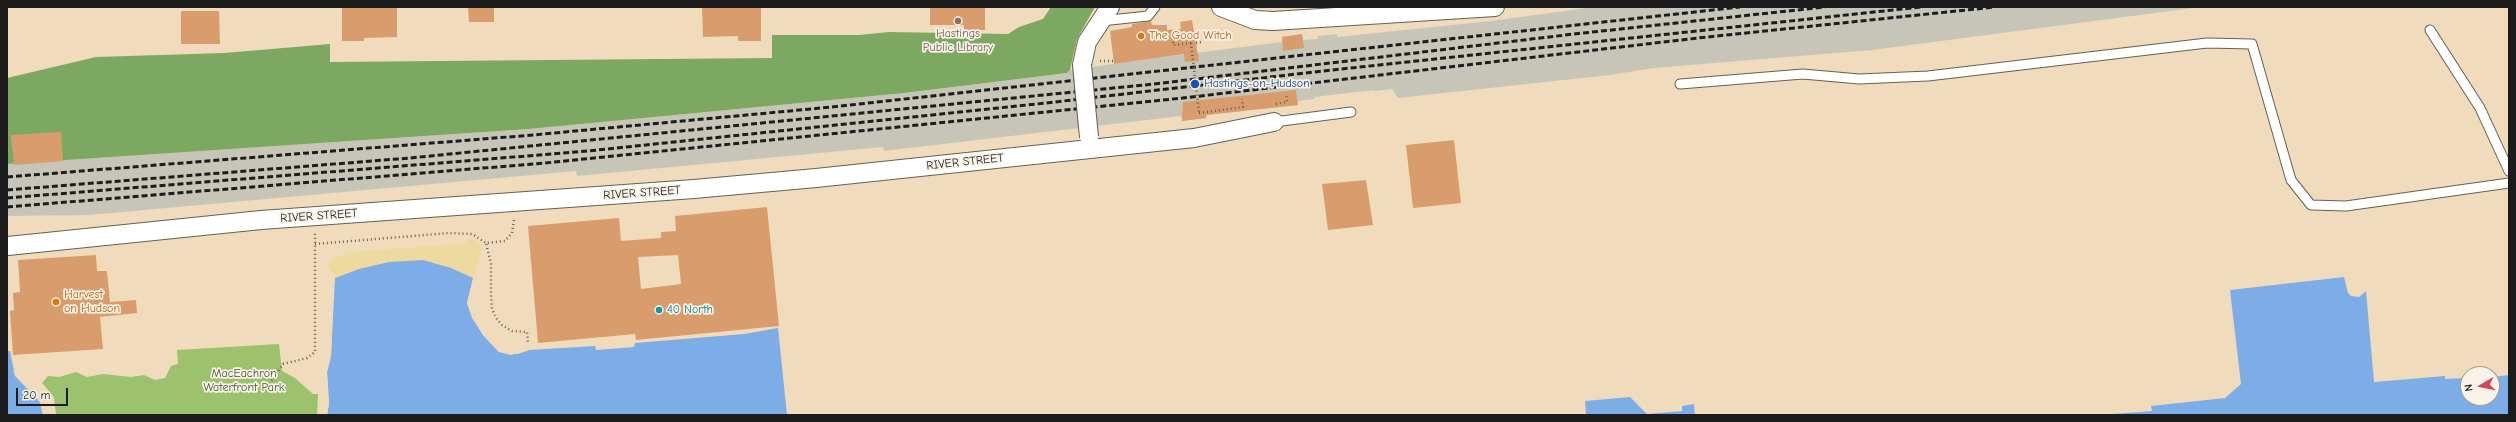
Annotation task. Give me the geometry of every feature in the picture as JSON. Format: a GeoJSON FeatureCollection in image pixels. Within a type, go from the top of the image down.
{"type":"FeatureCollection","features":[{"type":"Feature","properties":{"kind":"street"},"geometry":{"type":"LineString","coordinates":[[1222,7],[1255,20],[1362,11],[1494,7]]}},
{"type":"Feature","properties":{"kind":"street"},"geometry":{"type":"LineString","coordinates":[[1090,143],[1087,42],[1105,14]]}},
{"type":"Feature","properties":{"kind":"street","name":"RIVER STREET"},"geometry":{"type":"LineString","coordinates":[[8,246],[314,216],[694,189],[1090,143],[1194,138],[1274,122]]}},
{"type":"Feature","properties":{"kind":"lane"},"geometry":{"type":"LineString","coordinates":[[1105,14],[1148,16],[1155,7]]}},
{"type":"Feature","properties":{"kind":"lane"},"geometry":{"type":"LineString","coordinates":[[2430,30],[2480,108],[2509,171]]}},
{"type":"Feature","properties":{"kind":"lane"},"geometry":{"type":"LineString","coordinates":[[1680,84],[1802,74],[1859,78],[1928,76],[2207,43],[2252,44],[2291,180],[2311,205],[2346,206],[2509,183]]}},
{"type":"Feature","properties":{"kind":"lane"},"geometry":{"type":"LineString","coordinates":[[1274,122],[1351,112]]}},
{"type":"Feature","properties":{"kind":"path"},"geometry":{"type":"LineString","coordinates":[[1194,33],[1172,36],[1173,45],[1191,43],[1199,113],[1244,107],[1242,99]]}},
{"type":"Feature","properties":{"kind":"path"},"geometry":{"type":"LineString","coordinates":[[1196,43],[1201,42]]}},
{"type":"Feature","properties":{"kind":"path"},"geometry":{"type":"LineString","coordinates":[[1087,63],[1114,61]]}},
{"type":"Feature","properties":{"kind":"path"},"geometry":{"type":"LineString","coordinates":[[1272,104],[1287,102],[1286,94]]}},
{"type":"Feature","properties":{"kind":"path"},"geometry":{"type":"LineString","coordinates":[[315,244],[449,232],[472,234],[486,243],[505,240],[512,233],[514,201]]}},
{"type":"Feature","properties":{"kind":"path"},"geometry":{"type":"LineString","coordinates":[[267,387],[283,364],[307,358],[315,352],[314,216]]}},
{"type":"Feature","properties":{"kind":"path"},"geometry":{"type":"LineString","coordinates":[[486,243],[491,264],[492,309],[502,325],[512,330],[528,332],[528,343]]}},
{"type":"Feature","properties":{"kind":"shaded area"},"geometry":{"type":"Polygon","coordinates":[[[1594,7],[2201,7],[1872,50],[1654,68],[1610,75],[1398,98],[1392,89],[1314,97],[1314,99],[1298,101],[1298,105],[1264,109],[1264,102],[1250,110],[1207,115],[1206,118],[1182,121],[1181,116],[884,151],[883,147],[577,176],[576,171],[89,215],[7,216],[7,164],[529,129],[904,93],[1067,73],[1070,70],[1282,42],[1282,37],[1302,34],[1303,40],[1318,39],[1317,36],[1337,34],[1337,37],[1491,21],[1594,7]]]}},
{"type":"Feature","properties":{"kind":"green space"},"geometry":{"type":"Polygon","coordinates":[[[1051,7],[1095,7],[1077,39],[1070,70],[1067,73],[904,93],[529,129],[7,164],[7,78],[96,57],[224,53],[330,44],[330,62],[772,58],[772,35],[859,35],[889,32],[1008,34],[1019,27],[1043,19],[1051,7]]]}},
{"type":"Feature","properties":{"kind":"green space","name":"MacEachron Waterfront Park"},"geometry":{"type":"Polygon","coordinates":[[[279,344],[282,371],[295,378],[313,394],[318,394],[317,415],[56,415],[54,397],[42,383],[48,376],[59,377],[76,372],[87,377],[103,374],[131,377],[144,375],[155,380],[165,378],[171,366],[178,364],[177,350],[279,344]]]}},
{"type":"Feature","properties":{"kind":"sand"},"geometry":{"type":"Polygon","coordinates":[[[470,237],[479,243],[483,249],[473,278],[451,268],[406,261],[359,269],[335,278],[328,266],[331,259],[351,252],[465,243],[470,237]]]}},
{"type":"Feature","properties":{"kind":"water"},"geometry":{"type":"Polygon","coordinates":[[[423,260],[451,268],[473,278],[467,303],[483,335],[499,352],[518,354],[529,350],[595,346],[596,350],[634,347],[635,343],[744,334],[778,328],[787,415],[327,415],[329,404],[327,372],[331,356],[335,278],[359,269],[389,262],[423,260]]]}},
{"type":"Feature","properties":{"kind":"water"},"geometry":{"type":"Polygon","coordinates":[[[2344,277],[2348,293],[2351,296],[2359,297],[2366,291],[2374,382],[2445,376],[2445,379],[2460,378],[2460,406],[2500,406],[2500,376],[2509,375],[2509,415],[2101,415],[2152,411],[2151,406],[2225,398],[2241,384],[2230,290],[2344,277]]]}},
{"type":"Feature","properties":{"kind":"water"},"geometry":{"type":"Polygon","coordinates":[[[7,351],[10,351],[15,376],[40,402],[43,415],[7,415],[7,351]]]}},
{"type":"Feature","properties":{"kind":"water"},"geometry":{"type":"Polygon","coordinates":[[[1630,397],[1647,414],[1682,411],[1682,406],[1694,404],[1695,415],[1586,415],[1585,401],[1630,397]]]}},
{"type":"Feature","properties":{"kind":"pier"},"geometry":{"type":"Polygon","coordinates":[[[334,276],[331,356],[327,372],[329,404],[327,415],[325,415],[327,404],[325,372],[329,356],[331,287],[334,276]]]}},
{"type":"Feature","properties":{"kind":"pier"},"geometry":{"type":"Polygon","coordinates":[[[474,276],[469,303],[474,317],[484,334],[500,351],[511,353],[523,349],[530,349],[529,350],[511,355],[499,352],[483,335],[472,318],[467,303],[474,276]]]}},
{"type":"Feature","properties":{"kind":"pier"},"geometry":{"type":"Polygon","coordinates":[[[13,371],[16,372],[41,401],[45,415],[43,415],[40,402],[13,371]]]}},
{"type":"Feature","properties":{"kind":"building"},"geometry":{"type":"Polygon","coordinates":[[[342,7],[397,7],[397,37],[364,38],[364,41],[342,41],[342,7]]]}},
{"type":"Feature","properties":{"kind":"building"},"geometry":{"type":"Polygon","coordinates":[[[468,7],[494,7],[494,22],[469,22],[468,7]]]}},
{"type":"Feature","properties":{"kind":"building"},"geometry":{"type":"Polygon","coordinates":[[[702,7],[761,7],[761,41],[738,41],[738,36],[703,37],[702,7]]]}},
{"type":"Feature","properties":{"kind":"building","name":"Hastings Public Library"},"geometry":{"type":"Polygon","coordinates":[[[930,7],[985,7],[985,30],[964,30],[964,25],[930,25],[930,7]]]}},
{"type":"Feature","properties":{"kind":"building"},"geometry":{"type":"Polygon","coordinates":[[[181,11],[219,11],[220,44],[181,44],[181,11]]]}},
{"type":"Feature","properties":{"kind":"building"},"geometry":{"type":"Polygon","coordinates":[[[1192,20],[1199,61],[1185,62],[1184,54],[1114,64],[1110,31],[1132,27],[1132,24],[1151,21],[1152,25],[1167,25],[1167,30],[1181,29],[1180,22],[1192,20]]]}},
{"type":"Feature","properties":{"kind":"building"},"geometry":{"type":"Polygon","coordinates":[[[1302,34],[1304,48],[1283,51],[1282,37],[1302,34]]]}},
{"type":"Feature","properties":{"kind":"building"},"geometry":{"type":"Polygon","coordinates":[[[1296,90],[1298,105],[1206,115],[1206,118],[1182,121],[1183,102],[1296,90]]]}},
{"type":"Feature","properties":{"kind":"building"},"geometry":{"type":"Polygon","coordinates":[[[61,132],[63,161],[14,165],[11,135],[61,132]]]}},
{"type":"Feature","properties":{"kind":"building"},"geometry":{"type":"Polygon","coordinates":[[[1454,140],[1461,203],[1413,208],[1406,145],[1454,140]]]}},
{"type":"Feature","properties":{"kind":"building"},"geometry":{"type":"Polygon","coordinates":[[[1366,180],[1373,225],[1328,230],[1322,184],[1366,180]]]}},
{"type":"Feature","properties":{"kind":"building"},"geometry":{"type":"Polygon","coordinates":[[[767,207],[779,326],[636,340],[635,334],[538,343],[528,226],[619,218],[621,241],[661,238],[661,232],[676,231],[675,216],[767,207]],[[678,255],[638,257],[641,289],[681,284],[678,255]]]}},
{"type":"Feature","properties":{"kind":"building","name":"Harvest on Hudson"},"geometry":{"type":"Polygon","coordinates":[[[96,255],[97,271],[107,271],[110,302],[136,300],[137,313],[100,317],[103,349],[13,355],[10,311],[14,310],[13,293],[20,292],[18,260],[96,255]]]}},
{"type":"Feature","properties":{"kind":"railway"},"geometry":{"type":"LineString","coordinates":[[7,177],[533,135],[832,107],[1740,7]]}},
{"type":"Feature","properties":{"kind":"railway"},"geometry":{"type":"LineString","coordinates":[[7,190],[410,158],[1154,84],[1574,34],[1825,7]]}},
{"type":"Feature","properties":{"kind":"railway"},"geometry":{"type":"LineString","coordinates":[[7,198],[588,151],[1046,103],[1323,71],[1921,7]]}},
{"type":"Feature","properties":{"kind":"railway"},"geometry":{"type":"LineString","coordinates":[[7,207],[545,163],[1183,98],[1698,38],[1995,7]]}},
{"type":"Feature","properties":{"kind":"place","name":"Hastings Public Library"},"geometry":{"type":"Point","coordinates":[958,21]}},
{"type":"Feature","properties":{"kind":"place","name":"The Good Witch"},"geometry":{"type":"Point","coordinates":[1141,36]}},
{"type":"Feature","properties":{"kind":"place","name":"Hastings-on-Hudson"},"geometry":{"type":"Point","coordinates":[1195,84]}},
{"type":"Feature","properties":{"kind":"place","name":"Harvest on Hudson"},"geometry":{"type":"Point","coordinates":[56,302]}},
{"type":"Feature","properties":{"kind":"place","name":"40 North"},"geometry":{"type":"Point","coordinates":[659,310]}}]}
